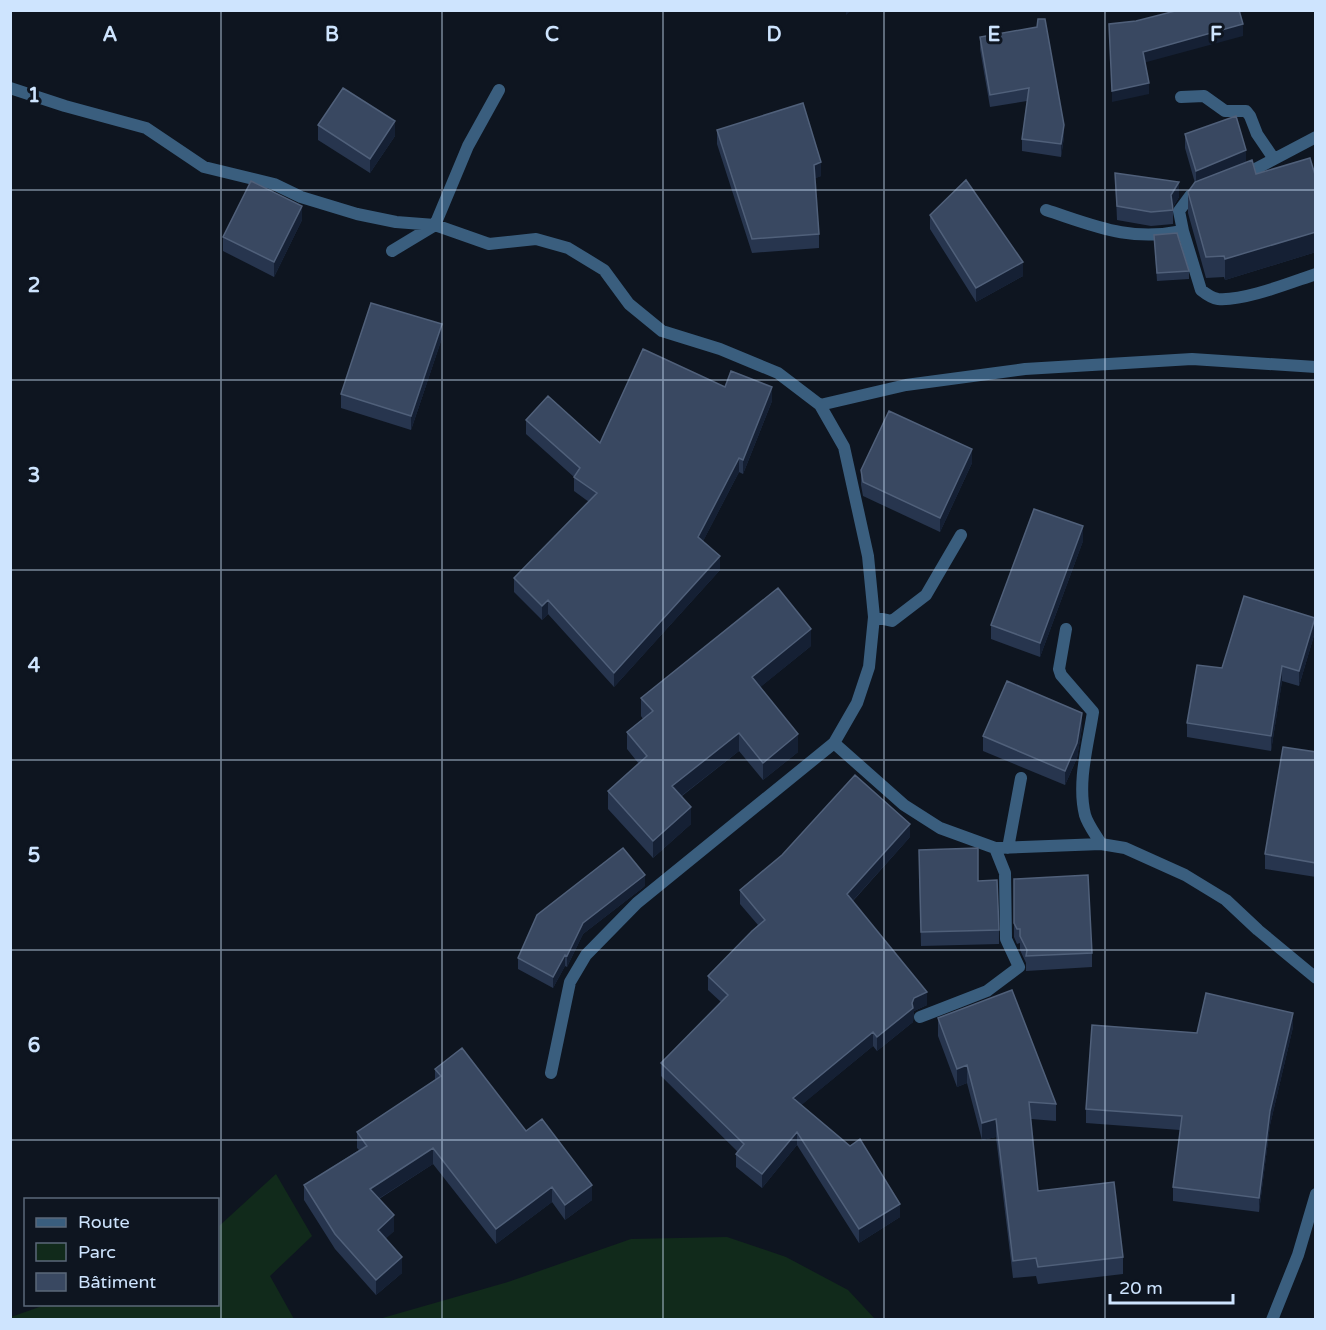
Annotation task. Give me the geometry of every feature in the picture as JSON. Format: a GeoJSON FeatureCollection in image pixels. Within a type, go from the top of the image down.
{"type":"FeatureCollection","features":[{"type":"Feature","properties":{"kind":"street"},"geometry":{"type":"LineString","coordinates":[[10,88],[146,128],[204,167],[274,184],[301,196],[357,214],[396,222],[435,225],[489,244],[536,239],[567,248],[604,270],[629,304],[662,331],[720,349],[778,373],[820,405],[844,447],[868,556],[874,617],[869,667],[857,703],[834,743],[637,903],[586,955],[570,982],[551,1073]]}},
{"type":"Feature","properties":{"kind":"street"},"geometry":{"type":"LineString","coordinates":[[392,251],[435,225],[468,146],[499,90]]}},
{"type":"Feature","properties":{"kind":"street"},"geometry":{"type":"LineString","coordinates":[[1180,97],[1204,96],[1225,111],[1246,111],[1257,134],[1274,159]]}},
{"type":"Feature","properties":{"kind":"street"},"geometry":{"type":"LineString","coordinates":[[1231,180],[1316,137]]}},
{"type":"Feature","properties":{"kind":"street"},"geometry":{"type":"LineString","coordinates":[[1211,188],[1190,196],[1179,211],[1201,290],[1208,296],[1218,299],[1249,296],[1316,274]]}},
{"type":"Feature","properties":{"kind":"street"},"geometry":{"type":"LineString","coordinates":[[1046,210],[1114,232],[1150,235],[1183,231]]}},
{"type":"Feature","properties":{"kind":"street"},"geometry":{"type":"LineString","coordinates":[[820,405],[906,385],[1025,369],[1192,359],[1316,367]]}},
{"type":"Feature","properties":{"kind":"street"},"geometry":{"type":"LineString","coordinates":[[874,617],[892,621],[926,595],[962,535]]}},
{"type":"Feature","properties":{"kind":"street"},"geometry":{"type":"LineString","coordinates":[[1066,629],[1059,669],[1061,675],[1094,712],[1083,775],[1083,796],[1085,817],[1101,844]]}},
{"type":"Feature","properties":{"kind":"street"},"geometry":{"type":"LineString","coordinates":[[834,743],[904,805],[940,828],[1002,848],[1101,844],[1125,848],[1185,875],[1226,900],[1316,978]]}},
{"type":"Feature","properties":{"kind":"street"},"geometry":{"type":"LineString","coordinates":[[920,1017],[987,991],[1019,967],[1006,939],[1005,873],[1002,848],[1021,778]]}},
{"type":"Feature","properties":{"kind":"street"},"geometry":{"type":"LineString","coordinates":[[1272,1320],[1298,1255],[1316,1194]]}},
{"type":"Feature","properties":{"kind":"green space"},"geometry":{"type":"Polygon","coordinates":[[[276,1174],[312,1236],[270,1276],[294,1319],[11,1319],[11,1317],[42,1306],[219,1306],[219,1226],[276,1174]]]}},
{"type":"Feature","properties":{"kind":"green space"},"geometry":{"type":"Polygon","coordinates":[[[727,1237],[786,1257],[848,1290],[875,1319],[379,1319],[508,1282],[631,1239],[727,1237]]]}},
{"type":"Feature","properties":{"kind":"building"},"geometry":{"type":"Polygon","coordinates":[[[1179,10],[1239,10],[1243,24],[1143,52],[1149,83],[1112,91],[1109,24],[1136,21],[1179,10]]]}},
{"type":"Feature","properties":{"kind":"building"},"geometry":{"type":"Polygon","coordinates":[[[1038,19],[1045,19],[1064,125],[1061,144],[1022,139],[1029,88],[990,95],[980,37],[1037,27],[1038,19]]]}},
{"type":"Feature","properties":{"kind":"building"},"geometry":{"type":"Polygon","coordinates":[[[343,88],[395,121],[370,159],[318,125],[343,88]]]}},
{"type":"Feature","properties":{"kind":"building"},"geometry":{"type":"Polygon","coordinates":[[[803,103],[821,162],[814,165],[819,234],[752,239],[717,130],[803,103]]]}},
{"type":"Feature","properties":{"kind":"building"},"geometry":{"type":"Polygon","coordinates":[[[1236,116],[1246,150],[1196,171],[1185,134],[1236,116]]]}},
{"type":"Feature","properties":{"kind":"building"},"geometry":{"type":"Polygon","coordinates":[[[1310,158],[1316,178],[1316,232],[1225,259],[1224,256],[1206,257],[1188,192],[1195,182],[1252,160],[1256,174],[1310,158]]]}},
{"type":"Feature","properties":{"kind":"building"},"geometry":{"type":"Polygon","coordinates":[[[1115,173],[1179,182],[1171,195],[1173,210],[1151,212],[1117,206],[1115,173]]]}},
{"type":"Feature","properties":{"kind":"building"},"geometry":{"type":"Polygon","coordinates":[[[966,180],[1023,262],[976,288],[930,215],[966,180]]]}},
{"type":"Feature","properties":{"kind":"building"},"geometry":{"type":"Polygon","coordinates":[[[251,181],[302,206],[274,262],[223,237],[251,181]]]}},
{"type":"Feature","properties":{"kind":"building"},"geometry":{"type":"Polygon","coordinates":[[[1177,233],[1189,271],[1157,273],[1154,235],[1177,233]]]}},
{"type":"Feature","properties":{"kind":"building"},"geometry":{"type":"Polygon","coordinates":[[[371,303],[442,324],[411,416],[341,394],[371,303]]]}},
{"type":"Feature","properties":{"kind":"building"},"geometry":{"type":"Polygon","coordinates":[[[643,349],[725,387],[731,371],[772,387],[743,460],[739,458],[698,537],[720,556],[614,673],[548,600],[542,606],[514,578],[597,493],[574,477],[580,468],[526,420],[548,396],[600,443],[643,349]]]}},
{"type":"Feature","properties":{"kind":"building"},"geometry":{"type":"Polygon","coordinates":[[[889,411],[972,449],[940,518],[863,482],[861,470],[889,411]]]}},
{"type":"Feature","properties":{"kind":"building"},"geometry":{"type":"Polygon","coordinates":[[[1034,509],[1083,526],[1040,643],[991,625],[1034,509]]]}},
{"type":"Feature","properties":{"kind":"building"},"geometry":{"type":"Polygon","coordinates":[[[778,588],[811,629],[752,677],[798,734],[763,763],[739,733],[672,786],[691,807],[653,841],[608,791],[647,756],[627,732],[653,711],[641,698],[778,588]]]}},
{"type":"Feature","properties":{"kind":"building"},"geometry":{"type":"Polygon","coordinates":[[[1244,596],[1315,618],[1299,671],[1282,666],[1271,736],[1187,723],[1197,665],[1222,668],[1244,596]]]}},
{"type":"Feature","properties":{"kind":"building"},"geometry":{"type":"Polygon","coordinates":[[[1007,681],[1082,713],[1077,743],[1065,771],[983,736],[1007,681]]]}},
{"type":"Feature","properties":{"kind":"building"},"geometry":{"type":"Polygon","coordinates":[[[1283,747],[1316,752],[1316,863],[1265,854],[1283,747]]]}},
{"type":"Feature","properties":{"kind":"building"},"geometry":{"type":"Polygon","coordinates":[[[855,775],[910,824],[847,894],[927,992],[914,998],[913,1008],[877,1037],[873,1032],[793,1098],[850,1146],[860,1139],[900,1204],[859,1229],[797,1132],[762,1174],[736,1154],[744,1144],[661,1063],[728,995],[708,976],[765,920],[740,890],[782,855],[855,775]]]}},
{"type":"Feature","properties":{"kind":"building"},"geometry":{"type":"Polygon","coordinates":[[[623,848],[645,875],[583,923],[567,956],[565,955],[553,977],[518,958],[537,915],[623,848]]]}},
{"type":"Feature","properties":{"kind":"building"},"geometry":{"type":"Polygon","coordinates":[[[978,848],[978,881],[997,880],[999,930],[921,932],[919,850],[978,848]]]}},
{"type":"Feature","properties":{"kind":"building"},"geometry":{"type":"Polygon","coordinates":[[[1088,875],[1092,953],[1026,956],[1027,950],[1020,936],[1020,929],[1017,929],[1014,923],[1014,879],[1088,875]]]}},
{"type":"Feature","properties":{"kind":"building"},"geometry":{"type":"Polygon","coordinates":[[[1012,990],[1056,1104],[1029,1102],[1038,1191],[1114,1182],[1123,1257],[1038,1267],[1036,1258],[1013,1261],[996,1119],[982,1123],[967,1065],[957,1069],[938,1018],[1012,990]]]}},
{"type":"Feature","properties":{"kind":"building"},"geometry":{"type":"Polygon","coordinates":[[[1206,993],[1293,1013],[1270,1111],[1259,1198],[1173,1187],[1182,1116],[1086,1109],[1092,1025],[1197,1033],[1206,993]]]}},
{"type":"Feature","properties":{"kind":"building"},"geometry":{"type":"Polygon","coordinates":[[[462,1048],[526,1131],[542,1119],[592,1185],[565,1205],[552,1187],[496,1229],[433,1148],[370,1189],[394,1215],[378,1230],[402,1257],[376,1280],[335,1234],[304,1185],[367,1146],[357,1132],[441,1076],[435,1069],[462,1048]]]}}]}
